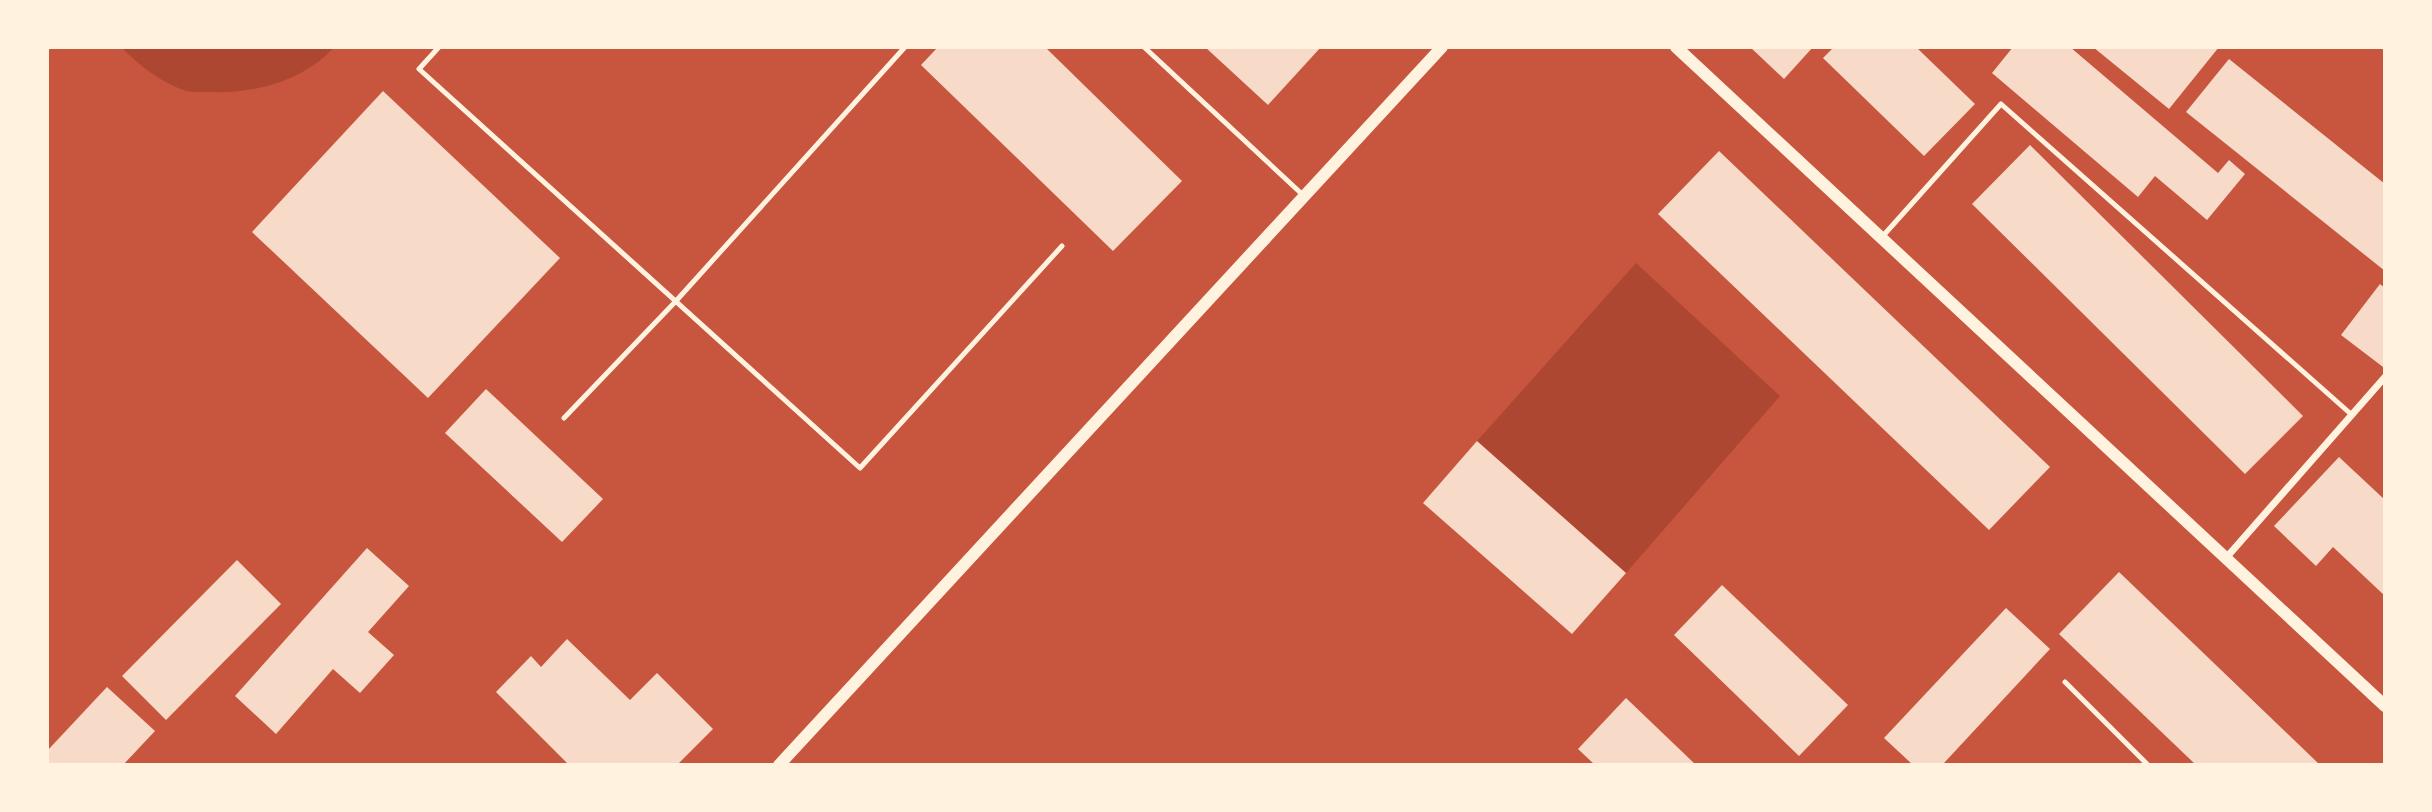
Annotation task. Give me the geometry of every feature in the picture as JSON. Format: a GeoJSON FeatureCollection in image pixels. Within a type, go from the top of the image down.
{"type":"FeatureCollection","features":[{"type":"Feature","properties":{"kind":"street"},"geometry":{"type":"LineString","coordinates":[[779,765],[1442,47]]}},
{"type":"Feature","properties":{"kind":"street"},"geometry":{"type":"LineString","coordinates":[[1676,47],[2385,706]]}},
{"type":"Feature","properties":{"kind":"street"},"geometry":{"type":"LineString","coordinates":[[2226,558],[2385,377]]}},
{"type":"Feature","properties":{"kind":"lane"},"geometry":{"type":"LineString","coordinates":[[439,47],[419,69],[860,468],[1062,246]]}},
{"type":"Feature","properties":{"kind":"lane"},"geometry":{"type":"LineString","coordinates":[[564,418],[676,301],[905,47]]}},
{"type":"Feature","properties":{"kind":"lane"},"geometry":{"type":"LineString","coordinates":[[1144,47],[1304,196]]}},
{"type":"Feature","properties":{"kind":"lane"},"geometry":{"type":"LineString","coordinates":[[1881,238],[2000,103],[2352,415]]}},
{"type":"Feature","properties":{"kind":"lane"},"geometry":{"type":"LineString","coordinates":[[2065,682],[2148,765]]}},
{"type":"Feature","properties":{"kind":"shaded area"},"geometry":{"type":"Polygon","coordinates":[[[121,47],[334,47],[308,69],[277,83],[244,91],[200,92],[186,91],[166,82],[142,66],[121,47]]]}},
{"type":"Feature","properties":{"kind":"shaded area"},"geometry":{"type":"Polygon","coordinates":[[[1636,263],[1780,396],[1626,573],[1477,441],[1636,263]]]}},
{"type":"Feature","properties":{"kind":"building"},"geometry":{"type":"Polygon","coordinates":[[[938,47],[1045,47],[1182,181],[1113,251],[921,65],[938,47]]]}},
{"type":"Feature","properties":{"kind":"building"},"geometry":{"type":"Polygon","coordinates":[[[1205,47],[1321,47],[1268,105],[1205,47]]]}},
{"type":"Feature","properties":{"kind":"building"},"geometry":{"type":"Polygon","coordinates":[[[1750,47],[1813,47],[1784,79],[1750,47]]]}},
{"type":"Feature","properties":{"kind":"building"},"geometry":{"type":"Polygon","coordinates":[[[1834,47],[1916,47],[1975,104],[1924,156],[1823,58],[1834,47]]]}},
{"type":"Feature","properties":{"kind":"building"},"geometry":{"type":"Polygon","coordinates":[[[2013,47],[2070,47],[2218,173],[2229,160],[2245,174],[2207,220],[2155,176],[2138,197],[1992,73],[2013,47]]]}},
{"type":"Feature","properties":{"kind":"building"},"geometry":{"type":"Polygon","coordinates":[[[2093,47],[2219,47],[2169,109],[2093,47]]]}},
{"type":"Feature","properties":{"kind":"building"},"geometry":{"type":"Polygon","coordinates":[[[2229,59],[2385,184],[2385,271],[2186,112],[2229,59]]]}},
{"type":"Feature","properties":{"kind":"building"},"geometry":{"type":"Polygon","coordinates":[[[383,91],[560,258],[428,398],[252,232],[383,91]]]}},
{"type":"Feature","properties":{"kind":"building"},"geometry":{"type":"Polygon","coordinates":[[[2030,145],[2303,416],[2245,474],[1972,204],[2030,145]]]}},
{"type":"Feature","properties":{"kind":"building"},"geometry":{"type":"Polygon","coordinates":[[[1719,151],[2050,467],[1989,530],[1658,214],[1719,151]]]}},
{"type":"Feature","properties":{"kind":"building"},"geometry":{"type":"Polygon","coordinates":[[[2380,284],[2385,288],[2383,367],[2341,335],[2380,284]]]}},
{"type":"Feature","properties":{"kind":"building"},"geometry":{"type":"Polygon","coordinates":[[[486,389],[603,499],[562,542],[445,433],[486,389]]]}},
{"type":"Feature","properties":{"kind":"building"},"geometry":{"type":"Polygon","coordinates":[[[1477,441],[1626,573],[1572,634],[1423,503],[1477,441]]]}},
{"type":"Feature","properties":{"kind":"building"},"geometry":{"type":"Polygon","coordinates":[[[2339,457],[2385,500],[2385,596],[2333,547],[2316,566],[2274,526],[2339,457]]]}},
{"type":"Feature","properties":{"kind":"building"},"geometry":{"type":"Polygon","coordinates":[[[367,548],[409,586],[368,632],[394,655],[360,693],[333,669],[276,734],[235,696],[367,548]]]}},
{"type":"Feature","properties":{"kind":"building"},"geometry":{"type":"Polygon","coordinates":[[[237,560],[281,604],[166,720],[122,676],[237,560]]]}},
{"type":"Feature","properties":{"kind":"building"},"geometry":{"type":"Polygon","coordinates":[[[2119,572],[2320,765],[2196,765],[2059,634],[2119,572]]]}},
{"type":"Feature","properties":{"kind":"building"},"geometry":{"type":"Polygon","coordinates":[[[1722,585],[1848,705],[1799,756],[1674,635],[1722,585]]]}},
{"type":"Feature","properties":{"kind":"building"},"geometry":{"type":"Polygon","coordinates":[[[2006,608],[2050,649],[1944,763],[1946,765],[1913,765],[1884,738],[2006,608]]]}},
{"type":"Feature","properties":{"kind":"building"},"geometry":{"type":"Polygon","coordinates":[[[567,639],[630,700],[657,673],[713,729],[677,765],[569,765],[496,692],[531,656],[541,667],[567,639]]]}},
{"type":"Feature","properties":{"kind":"building"},"geometry":{"type":"Polygon","coordinates":[[[107,687],[155,731],[123,765],[47,765],[47,751],[107,687]]]}},
{"type":"Feature","properties":{"kind":"building"},"geometry":{"type":"Polygon","coordinates":[[[1626,698],[1696,765],[1595,765],[1578,749],[1626,698]]]}}]}
